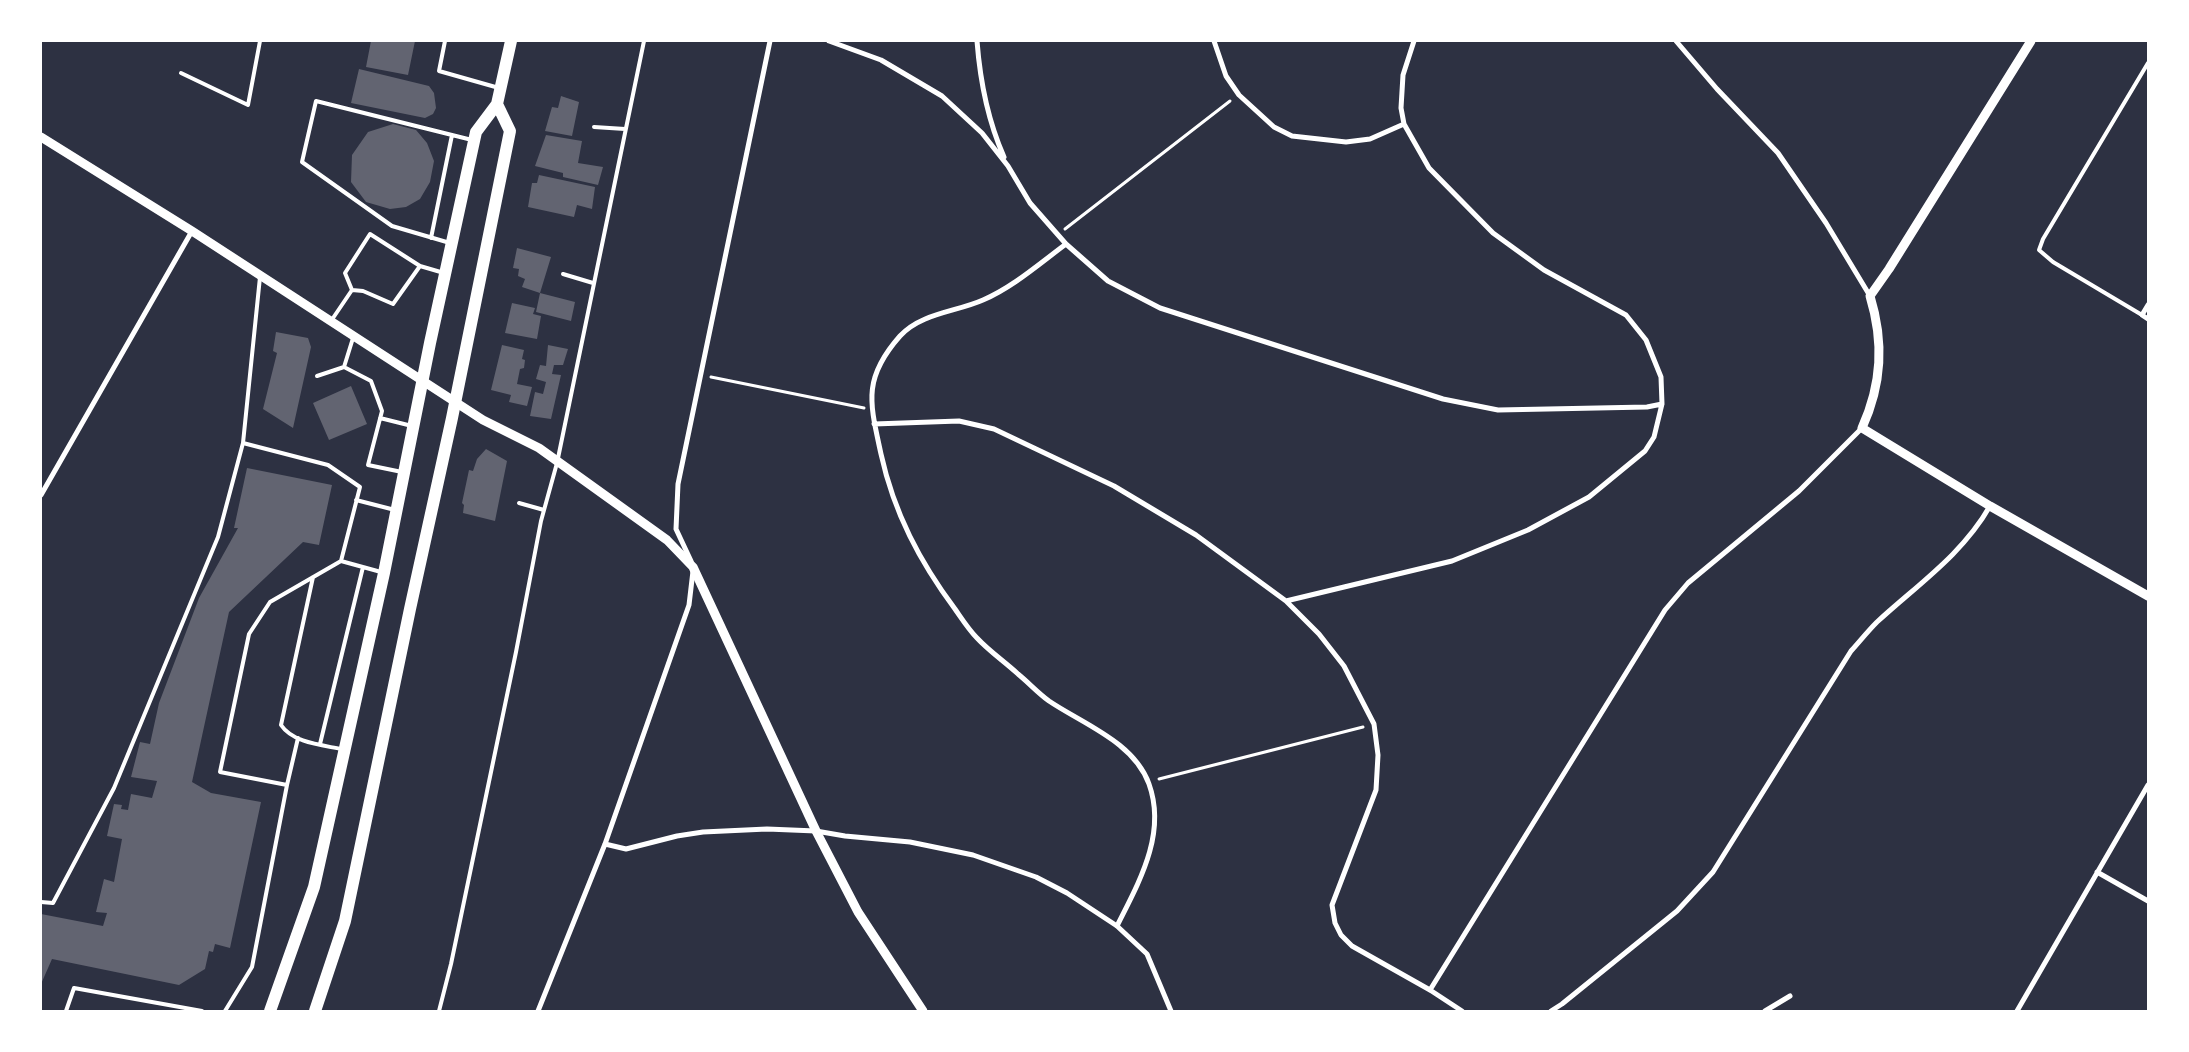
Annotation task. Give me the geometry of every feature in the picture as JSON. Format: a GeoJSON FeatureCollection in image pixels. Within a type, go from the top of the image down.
{"type":"FeatureCollection","features":[{"type":"Feature","properties":{"kind":"main road"},"geometry":{"type":"LineString","coordinates":[[270,1011],[314,887],[384,572],[476,132],[497,104],[511,41]]}},
{"type":"Feature","properties":{"kind":"main road"},"geometry":{"type":"LineString","coordinates":[[315,1011],[345,921],[455,402],[510,131],[497,104]]}},
{"type":"Feature","properties":{"kind":"street"},"geometry":{"type":"LineString","coordinates":[[770,41],[678,484],[676,529],[816,831],[858,912],[923,1011]]}},
{"type":"Feature","properties":{"kind":"street"},"geometry":{"type":"LineString","coordinates":[[829,41],[881,60],[942,96],[982,133],[1008,166]]}},
{"type":"Feature","properties":{"kind":"street"},"geometry":{"type":"LineString","coordinates":[[977,41],[979,66],[994,136],[1008,166],[1030,203],[1066,244],[1108,280],[1160,308],[1443,399],[1498,410],[1647,407],[1662,404]]}},
{"type":"Feature","properties":{"kind":"street"},"geometry":{"type":"LineString","coordinates":[[1214,41],[1226,76],[1238,95],[1274,127],[1292,136],[1346,142],[1370,139],[1404,124]]}},
{"type":"Feature","properties":{"kind":"street"},"geometry":{"type":"LineString","coordinates":[[1286,601],[1452,562],[1528,530],[1589,497],[1645,451],[1654,437],[1662,404],[1661,377],[1646,340],[1626,315],[1544,270],[1493,233],[1429,168],[1404,124],[1401,108],[1403,75],[1414,41]]}},
{"type":"Feature","properties":{"kind":"street"},"geometry":{"type":"LineString","coordinates":[[1430,990],[1665,610],[1688,583],[1799,491],[1862,428],[1875,393],[1880,365],[1879,336],[1870,296],[1826,223],[1778,153],[1717,89],[1676,41]]}},
{"type":"Feature","properties":{"kind":"street"},"geometry":{"type":"LineString","coordinates":[[1870,296],[1889,269],[2031,41]]}},
{"type":"Feature","properties":{"kind":"street"},"geometry":{"type":"LineString","coordinates":[[41,138],[192,231],[483,420],[539,448],[557,463],[667,540],[693,567],[689,605],[605,844],[538,1011]]}},
{"type":"Feature","properties":{"kind":"street"},"geometry":{"type":"LineString","coordinates":[[41,495],[192,231]]}},
{"type":"Feature","properties":{"kind":"street"},"geometry":{"type":"LineString","coordinates":[[1066,244],[1009,286],[982,300],[925,318],[901,334],[879,364],[871,390],[872,410],[886,477],[904,524],[929,574],[977,638],[1049,700],[1112,738],[1140,766],[1148,782],[1156,808],[1153,839],[1142,875],[1117,926]]}},
{"type":"Feature","properties":{"kind":"street"},"geometry":{"type":"LineString","coordinates":[[2148,306],[2142,316],[2148,319]]}},
{"type":"Feature","properties":{"kind":"street"},"geometry":{"type":"LineString","coordinates":[[874,424],[959,421],[994,429],[1114,486],[1196,535],[1286,601],[1319,634],[1344,666],[1374,724],[1378,755],[1376,790],[1332,906],[1335,923],[1341,935],[1352,946],[1430,990],[1462,1011]]}},
{"type":"Feature","properties":{"kind":"street"},"geometry":{"type":"LineString","coordinates":[[1862,428],[1990,506],[2148,596]]}},
{"type":"Feature","properties":{"kind":"street"},"geometry":{"type":"LineString","coordinates":[[1551,1011],[1677,911],[1713,872],[1851,651],[1876,623],[1941,568],[1980,523],[1990,506]]}},
{"type":"Feature","properties":{"kind":"street"},"geometry":{"type":"LineString","coordinates":[[2017,1011],[2148,785]]}},
{"type":"Feature","properties":{"kind":"street"},"geometry":{"type":"LineString","coordinates":[[605,844],[626,849],[677,836],[735,829],[816,831],[845,836],[926,844],[988,860],[1036,877],[1066,893],[1117,926],[1147,954],[1171,1011]]}},
{"type":"Feature","properties":{"kind":"street"},"geometry":{"type":"LineString","coordinates":[[2097,872],[2148,901]]}},
{"type":"Feature","properties":{"kind":"street"},"geometry":{"type":"LineString","coordinates":[[1765,1011],[1790,996]]}},
{"type":"Feature","properties":{"kind":"lane"},"geometry":{"type":"LineString","coordinates":[[181,73],[248,105],[260,41]]}},
{"type":"Feature","properties":{"kind":"lane"},"geometry":{"type":"LineString","coordinates":[[445,41],[439,71],[500,88]]}},
{"type":"Feature","properties":{"kind":"lane"},"geometry":{"type":"LineString","coordinates":[[439,1011],[451,964],[544,510],[557,463],[644,41]]}},
{"type":"Feature","properties":{"kind":"lane"},"geometry":{"type":"LineString","coordinates":[[2142,316],[2053,262],[2039,250],[2043,239],[2148,63]]}},
{"type":"Feature","properties":{"kind":"lane"},"geometry":{"type":"LineString","coordinates":[[452,244],[392,226],[302,162],[316,100],[475,140]]}},
{"type":"Feature","properties":{"kind":"lane"},"geometry":{"type":"LineString","coordinates":[[594,127],[625,130]]}},
{"type":"Feature","properties":{"kind":"lane"},"geometry":{"type":"LineString","coordinates":[[431,238],[452,135]]}},
{"type":"Feature","properties":{"kind":"lane"},"geometry":{"type":"LineString","coordinates":[[352,290],[344,273],[370,234],[420,266],[446,274]]}},
{"type":"Feature","properties":{"kind":"lane"},"geometry":{"type":"LineString","coordinates":[[352,290],[363,291],[393,304],[420,266]]}},
{"type":"Feature","properties":{"kind":"lane"},"geometry":{"type":"LineString","coordinates":[[563,274],[593,283]]}},
{"type":"Feature","properties":{"kind":"lane"},"geometry":{"type":"LineString","coordinates":[[41,902],[53,903],[114,788],[218,537],[242,443],[260,275]]}},
{"type":"Feature","properties":{"kind":"lane"},"geometry":{"type":"LineString","coordinates":[[331,320],[352,290]]}},
{"type":"Feature","properties":{"kind":"lane"},"geometry":{"type":"LineString","coordinates":[[344,367],[354,336]]}},
{"type":"Feature","properties":{"kind":"lane"},"geometry":{"type":"LineString","coordinates":[[317,376],[344,367],[371,381],[382,411],[368,465],[404,473]]}},
{"type":"Feature","properties":{"kind":"lane"},"geometry":{"type":"LineString","coordinates":[[380,418],[414,426]]}},
{"type":"Feature","properties":{"kind":"lane"},"geometry":{"type":"LineString","coordinates":[[242,443],[328,465],[360,487],[341,561],[270,602],[249,634],[220,772],[287,785]]}},
{"type":"Feature","properties":{"kind":"lane"},"geometry":{"type":"LineString","coordinates":[[356,500],[397,510]]}},
{"type":"Feature","properties":{"kind":"lane"},"geometry":{"type":"LineString","coordinates":[[519,503],[544,510]]}},
{"type":"Feature","properties":{"kind":"lane"},"geometry":{"type":"LineString","coordinates":[[341,561],[384,572]]}},
{"type":"Feature","properties":{"kind":"lane"},"geometry":{"type":"LineString","coordinates":[[320,744],[363,567]]}},
{"type":"Feature","properties":{"kind":"lane"},"geometry":{"type":"LineString","coordinates":[[313,578],[280,722],[284,729],[298,738],[344,750]]}},
{"type":"Feature","properties":{"kind":"lane"},"geometry":{"type":"LineString","coordinates":[[225,1011],[252,967],[287,785],[298,738]]}},
{"type":"Feature","properties":{"kind":"lane"},"geometry":{"type":"LineString","coordinates":[[66,1011],[74,988],[202,1011]]}},
{"type":"Feature","properties":{"kind":"path"},"geometry":{"type":"LineString","coordinates":[[1057,235],[1238,95]]}},
{"type":"Feature","properties":{"kind":"path"},"geometry":{"type":"LineString","coordinates":[[700,375],[872,410]]}},
{"type":"Feature","properties":{"kind":"path"},"geometry":{"type":"LineString","coordinates":[[1148,782],[1374,724]]}},
{"type":"Feature","properties":{"kind":"building"},"geometry":{"type":"Polygon","coordinates":[[[371,41],[415,41],[408,75],[366,67],[371,41]]]}},
{"type":"Feature","properties":{"kind":"building"},"geometry":{"type":"Polygon","coordinates":[[[359,69],[429,86],[434,93],[436,108],[433,114],[425,118],[351,103],[359,69]]]}},
{"type":"Feature","properties":{"kind":"building"},"geometry":{"type":"Polygon","coordinates":[[[561,96],[579,102],[572,136],[545,131],[552,107],[558,108],[561,96]]]}},
{"type":"Feature","properties":{"kind":"building"},"geometry":{"type":"Polygon","coordinates":[[[393,124],[416,130],[427,143],[434,161],[430,182],[420,199],[406,207],[390,209],[366,202],[351,182],[352,155],[368,132],[393,124]]]}},
{"type":"Feature","properties":{"kind":"building"},"geometry":{"type":"Polygon","coordinates":[[[546,135],[582,141],[578,163],[603,167],[598,185],[563,177],[563,173],[535,166],[546,135]]]}},
{"type":"Feature","properties":{"kind":"building"},"geometry":{"type":"Polygon","coordinates":[[[539,175],[595,187],[592,209],[577,205],[574,217],[528,207],[532,183],[537,183],[539,175]]]}},
{"type":"Feature","properties":{"kind":"building"},"geometry":{"type":"Polygon","coordinates":[[[517,248],[551,257],[540,293],[522,287],[525,279],[518,276],[519,269],[513,268],[517,248]]]}},
{"type":"Feature","properties":{"kind":"building"},"geometry":{"type":"Polygon","coordinates":[[[540,293],[575,302],[571,321],[536,312],[540,293]]]}},
{"type":"Feature","properties":{"kind":"building"},"geometry":{"type":"Polygon","coordinates":[[[512,303],[535,308],[533,314],[541,316],[537,339],[505,333],[512,303]]]}},
{"type":"Feature","properties":{"kind":"building"},"geometry":{"type":"Polygon","coordinates":[[[276,332],[308,338],[311,347],[293,428],[263,409],[277,353],[273,351],[276,332]]]}},
{"type":"Feature","properties":{"kind":"building"},"geometry":{"type":"Polygon","coordinates":[[[502,345],[524,350],[522,359],[525,360],[524,368],[520,369],[517,384],[532,387],[527,406],[509,402],[511,395],[491,390],[502,345]]]}},
{"type":"Feature","properties":{"kind":"building"},"geometry":{"type":"Polygon","coordinates":[[[548,345],[568,349],[563,365],[554,365],[552,374],[561,375],[551,419],[530,416],[535,392],[543,394],[546,382],[536,379],[540,365],[546,366],[548,345]]]}},
{"type":"Feature","properties":{"kind":"building"},"geometry":{"type":"Polygon","coordinates":[[[351,386],[367,424],[329,440],[313,403],[351,386]]]}},
{"type":"Feature","properties":{"kind":"building"},"geometry":{"type":"Polygon","coordinates":[[[486,449],[507,461],[495,521],[463,513],[464,505],[462,503],[469,470],[473,471],[477,459],[486,449]]]}},
{"type":"Feature","properties":{"kind":"building"},"geometry":{"type":"Polygon","coordinates":[[[247,468],[332,485],[319,545],[303,542],[229,612],[192,782],[211,793],[261,802],[230,948],[215,944],[213,952],[209,951],[205,969],[179,985],[52,959],[41,984],[41,914],[103,926],[107,913],[96,912],[104,879],[114,882],[122,839],[107,836],[114,804],[122,805],[121,809],[128,810],[131,794],[152,798],[157,781],[131,777],[140,742],[150,744],[159,703],[199,598],[238,528],[234,528],[247,468]]]}}]}
